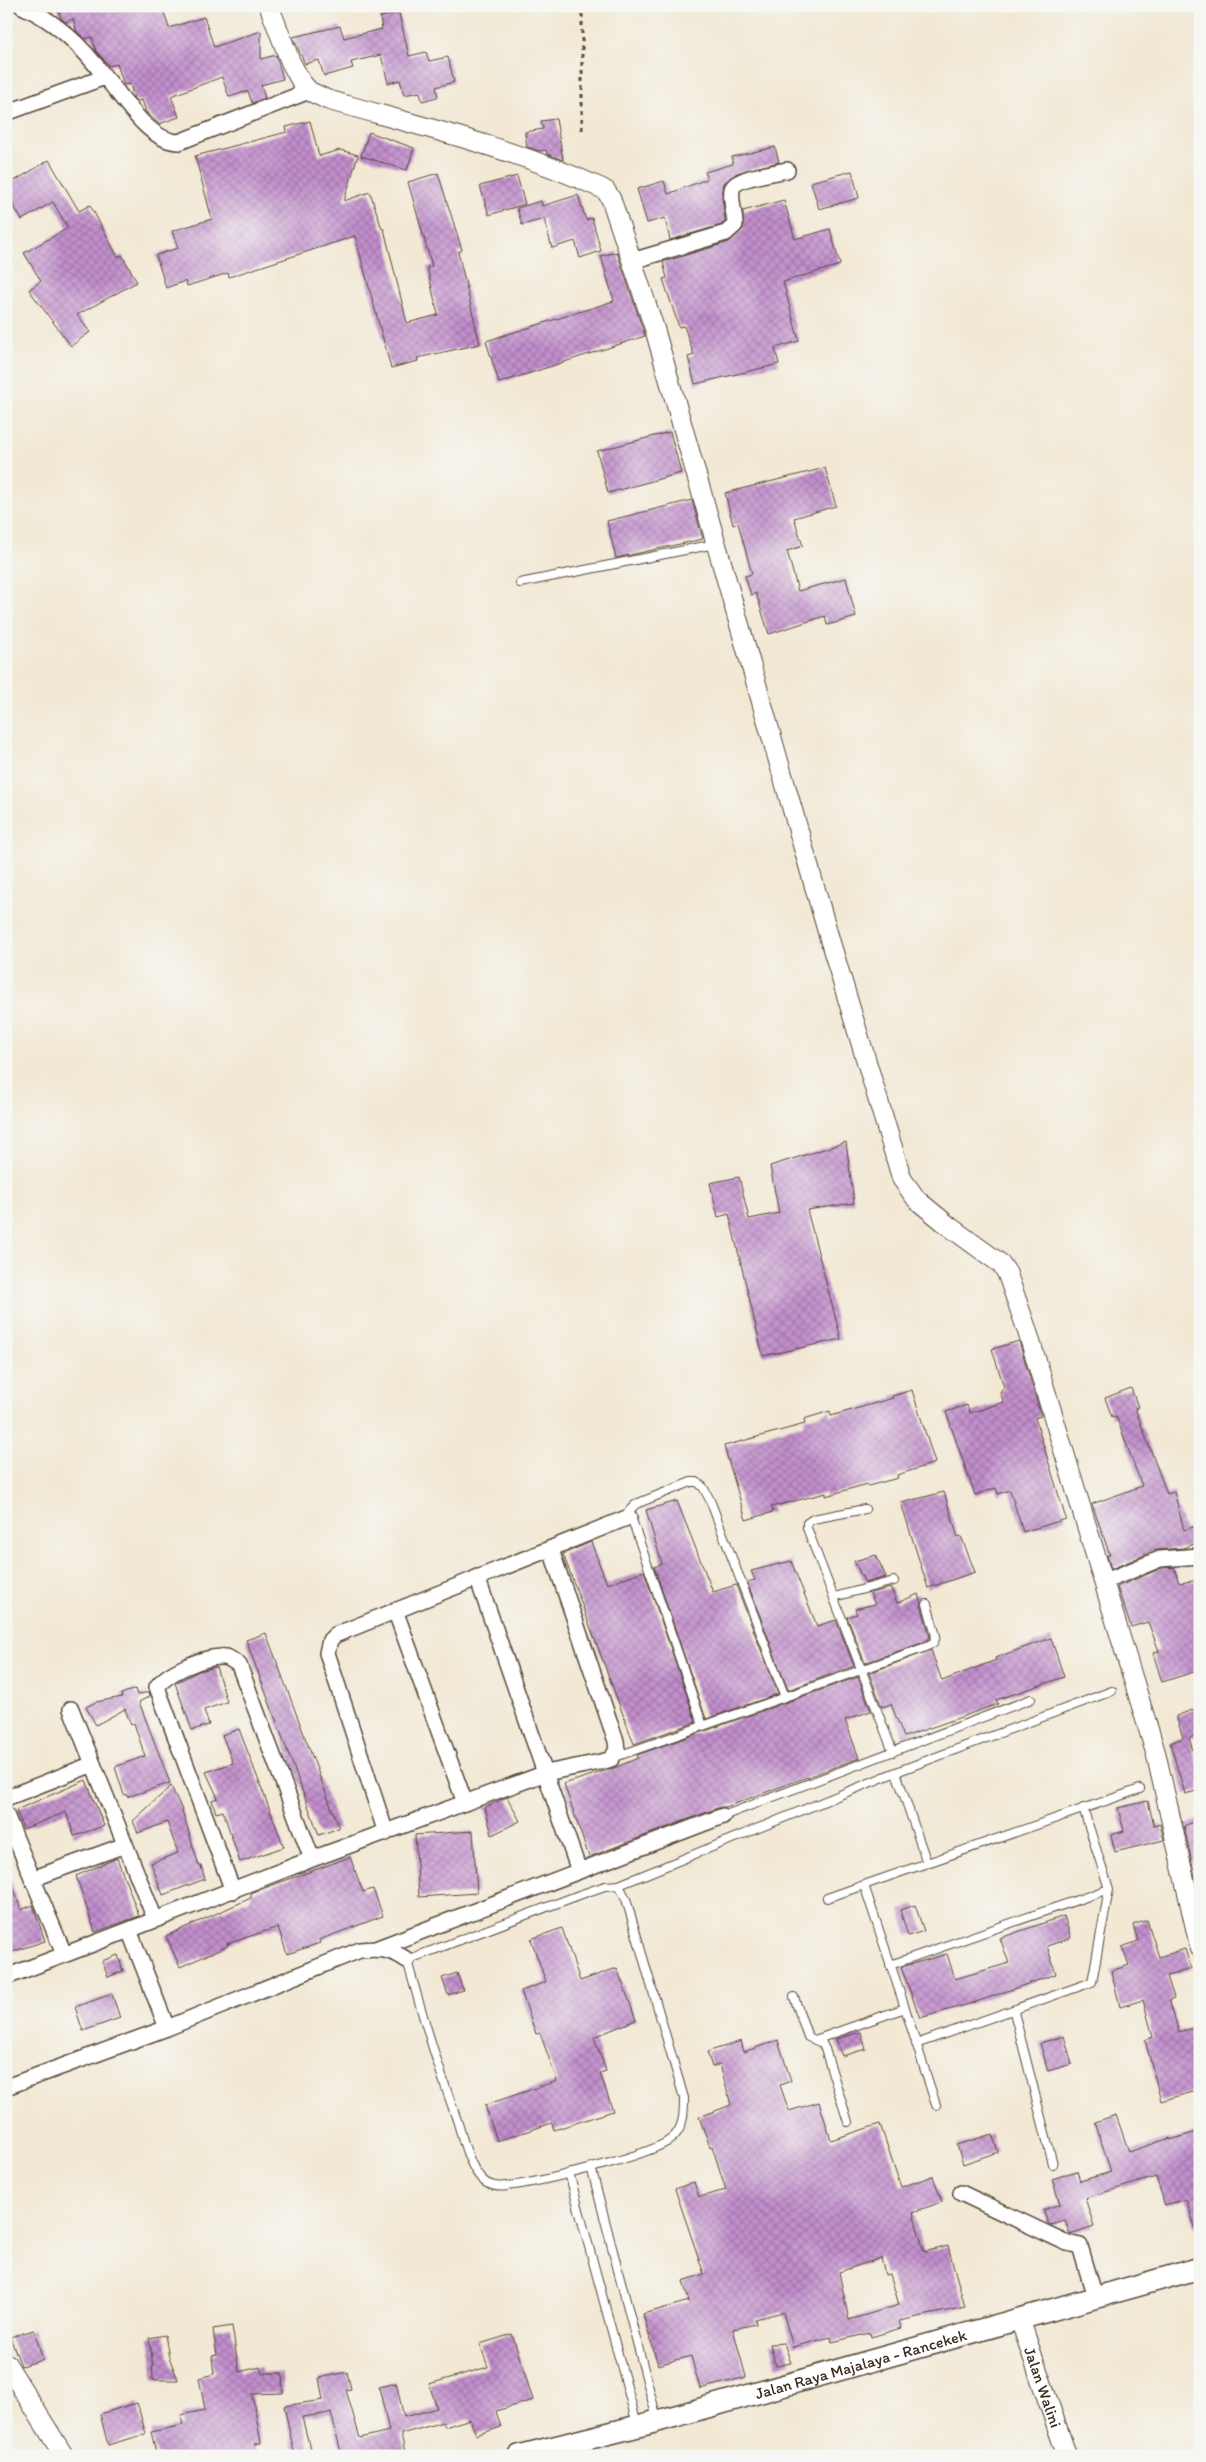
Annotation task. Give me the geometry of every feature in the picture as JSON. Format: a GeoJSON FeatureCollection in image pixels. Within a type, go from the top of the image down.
{"type":"FeatureCollection","features":[{"type":"Feature","properties":{"kind":"main road","name":"Jalan Raya Majalaya - Rancekek"},"geometry":{"type":"LineString","coordinates":[[519,2456],[563,2451],[637,2426],[1200,2268]]}},
{"type":"Feature","properties":{"kind":"street"},"geometry":{"type":"LineString","coordinates":[[22,6],[60,28],[92,59],[104,77],[148,128],[160,139],[172,142],[187,140],[309,91]]}},
{"type":"Feature","properties":{"kind":"street"},"geometry":{"type":"LineString","coordinates":[[270,6],[291,63],[302,83],[309,91],[328,100],[493,146],[551,166],[606,191],[615,209],[654,327],[831,944],[902,1179],[917,1200],[1001,1264],[1007,1273],[1024,1322],[1156,1754],[1194,1893],[1200,1948]]}},
{"type":"Feature","properties":{"kind":"street"},"geometry":{"type":"LineString","coordinates":[[6,113],[104,77]]}},
{"type":"Feature","properties":{"kind":"street"},"geometry":{"type":"LineString","coordinates":[[632,261],[726,233],[735,225],[732,190],[736,184],[752,177],[787,170]]}},
{"type":"Feature","properties":{"kind":"street"},"geometry":{"type":"LineString","coordinates":[[386,1833],[327,1653],[330,1640],[335,1635],[395,1610],[551,1550],[629,1517]]}},
{"type":"Feature","properties":{"kind":"street"},"geometry":{"type":"LineString","coordinates":[[6,1977],[312,1859],[546,1773],[592,1765],[611,1758],[617,1750],[616,1741],[551,1550]]}},
{"type":"Feature","properties":{"kind":"street"},"geometry":{"type":"LineString","coordinates":[[1103,1582],[1160,1559],[1200,1556]]}},
{"type":"Feature","properties":{"kind":"street"},"geometry":{"type":"LineString","coordinates":[[477,1577],[579,1871]]}},
{"type":"Feature","properties":{"kind":"street"},"geometry":{"type":"LineString","coordinates":[[395,1610],[466,1803]]}},
{"type":"Feature","properties":{"kind":"street"},"geometry":{"type":"LineString","coordinates":[[233,1891],[157,1687],[175,1671],[223,1656],[239,1665],[312,1859]]}},
{"type":"Feature","properties":{"kind":"street"},"geometry":{"type":"LineString","coordinates":[[71,1709],[155,1919]]}},
{"type":"Feature","properties":{"kind":"street"},"geometry":{"type":"LineString","coordinates":[[6,1798],[93,1764]]}},
{"type":"Feature","properties":{"kind":"street"},"geometry":{"type":"LineString","coordinates":[[6,1815],[64,1954]]}},
{"type":"Feature","properties":{"kind":"street"},"geometry":{"type":"LineString","coordinates":[[6,2087],[167,2028],[360,1950],[378,1948],[723,1816]]}},
{"type":"Feature","properties":{"kind":"street"},"geometry":{"type":"LineString","coordinates":[[32,1879],[126,1845]]}},
{"type":"Feature","properties":{"kind":"street"},"geometry":{"type":"LineString","coordinates":[[129,1930],[162,2021],[167,2028]]}},
{"type":"Feature","properties":{"kind":"street"},"geometry":{"type":"LineString","coordinates":[[378,1948],[394,1952],[407,1960]]}},
{"type":"Feature","properties":{"kind":"street"},"geometry":{"type":"LineString","coordinates":[[961,2193],[1067,2243],[1080,2246],[1095,2297]]}},
{"type":"Feature","properties":{"kind":"street","name":"Jalan Walini"},"geometry":{"type":"LineString","coordinates":[[1020,2320],[1066,2452]]}},
{"type":"Feature","properties":{"kind":"street"},"geometry":{"type":"LineString","coordinates":[[6,2363],[64,2456]]}},
{"type":"Feature","properties":{"kind":"lane"},"geometry":{"type":"LineString","coordinates":[[520,584],[715,544]]}},
{"type":"Feature","properties":{"kind":"lane"},"geometry":{"type":"LineString","coordinates":[[703,1726],[629,1517],[629,1511],[636,1504],[691,1482],[697,1482],[703,1487],[785,1697]]}},
{"type":"Feature","properties":{"kind":"lane"},"geometry":{"type":"LineString","coordinates":[[864,1509],[807,1523],[807,1528],[893,1752]]}},
{"type":"Feature","properties":{"kind":"lane"},"geometry":{"type":"LineString","coordinates":[[834,1597],[894,1581]]}},
{"type":"Feature","properties":{"kind":"lane"},"geometry":{"type":"LineString","coordinates":[[611,1758],[862,1670],[934,1642],[936,1636],[927,1604]]}},
{"type":"Feature","properties":{"kind":"lane"},"geometry":{"type":"LineString","coordinates":[[619,1885],[626,1899],[684,2098],[684,2114],[680,2127],[671,2139],[654,2148],[569,2173],[506,2187],[494,2186],[485,2182],[468,2154],[430,2045],[407,1960],[579,1895],[605,1886],[619,1885],[896,1772],[1112,1692]]}},
{"type":"Feature","properties":{"kind":"lane"},"geometry":{"type":"LineString","coordinates":[[723,1816],[1031,1699]]}},
{"type":"Feature","properties":{"kind":"lane"},"geometry":{"type":"LineString","coordinates":[[896,1772],[927,1863]]}},
{"type":"Feature","properties":{"kind":"lane"},"geometry":{"type":"LineString","coordinates":[[827,1898],[1140,1789]]}},
{"type":"Feature","properties":{"kind":"lane"},"geometry":{"type":"LineString","coordinates":[[916,2044],[1014,2012],[1092,1982],[1109,1889],[1083,1808]]}},
{"type":"Feature","properties":{"kind":"lane"},"geometry":{"type":"LineString","coordinates":[[864,1885],[936,2105]]}},
{"type":"Feature","properties":{"kind":"lane"},"geometry":{"type":"LineString","coordinates":[[890,1965],[1109,1889]]}},
{"type":"Feature","properties":{"kind":"lane"},"geometry":{"type":"LineString","coordinates":[[794,1997],[808,2036],[822,2043],[826,2049],[848,2122]]}},
{"type":"Feature","properties":{"kind":"lane"},"geometry":{"type":"LineString","coordinates":[[815,2040],[904,2008]]}},
{"type":"Feature","properties":{"kind":"lane"},"geometry":{"type":"LineString","coordinates":[[1014,2012],[1053,2164]]}},
{"type":"Feature","properties":{"kind":"lane"},"geometry":{"type":"LineString","coordinates":[[590,2167],[658,2420]]}},
{"type":"Feature","properties":{"kind":"lane"},"geometry":{"type":"LineString","coordinates":[[569,2173],[637,2426]]}},
{"type":"Feature","properties":{"kind":"path"},"geometry":{"type":"LineString","coordinates":[[582,6],[582,130]]}},
{"type":"Feature","properties":{"kind":"building"},"geometry":{"type":"Polygon","coordinates":[[[57,6],[162,6],[169,28],[204,17],[214,47],[261,31],[261,59],[276,55],[283,79],[261,85],[265,98],[252,103],[248,91],[229,97],[222,77],[171,96],[179,117],[159,124],[146,112],[142,100],[137,101],[134,99],[130,84],[124,85],[117,64],[109,66],[96,51],[92,37],[85,39],[77,32],[73,19],[65,22],[61,18],[57,6]]]}},
{"type":"Feature","properties":{"kind":"building"},"geometry":{"type":"Polygon","coordinates":[[[399,13],[409,56],[426,52],[429,61],[448,57],[454,82],[436,87],[438,97],[422,101],[420,92],[404,95],[400,80],[388,83],[381,55],[351,62],[353,68],[324,76],[319,60],[305,64],[293,37],[340,26],[344,38],[382,29],[380,17],[399,13]]]}},
{"type":"Feature","properties":{"kind":"building"},"geometry":{"type":"Polygon","coordinates":[[[556,119],[563,160],[547,154],[546,150],[540,151],[527,147],[525,132],[543,129],[541,121],[556,119]]]}},
{"type":"Feature","properties":{"kind":"building"},"geometry":{"type":"Polygon","coordinates":[[[310,121],[319,156],[340,150],[358,155],[344,201],[370,192],[382,229],[384,229],[407,323],[438,315],[427,267],[432,266],[408,182],[438,173],[462,250],[458,252],[480,344],[417,358],[418,361],[391,368],[355,236],[229,277],[228,273],[187,286],[185,281],[166,288],[156,255],[178,248],[172,231],[212,219],[195,156],[287,132],[286,127],[310,121]]]}},
{"type":"Feature","properties":{"kind":"building"},"geometry":{"type":"Polygon","coordinates":[[[369,132],[414,148],[407,170],[361,156],[369,132]]]}},
{"type":"Feature","properties":{"kind":"building"},"geometry":{"type":"Polygon","coordinates":[[[775,147],[779,162],[737,173],[724,183],[722,198],[725,221],[721,225],[670,240],[665,218],[647,223],[637,189],[664,181],[668,194],[707,179],[705,172],[733,164],[732,157],[775,147]]]}},
{"type":"Feature","properties":{"kind":"building"},"geometry":{"type":"Polygon","coordinates":[[[49,160],[79,211],[90,205],[118,257],[122,255],[137,282],[77,315],[90,332],[71,346],[29,290],[41,281],[24,253],[68,228],[53,202],[22,220],[6,193],[6,186],[49,160]]]}},
{"type":"Feature","properties":{"kind":"building"},"geometry":{"type":"Polygon","coordinates":[[[852,171],[859,198],[819,209],[811,182],[852,171]]]}},
{"type":"Feature","properties":{"kind":"building"},"geometry":{"type":"Polygon","coordinates":[[[517,176],[525,204],[489,215],[480,186],[517,176]]]}},
{"type":"Feature","properties":{"kind":"building"},"geometry":{"type":"Polygon","coordinates":[[[578,195],[586,220],[592,218],[601,251],[580,258],[575,241],[552,248],[544,219],[522,225],[517,208],[541,201],[542,206],[578,195]]]}},
{"type":"Feature","properties":{"kind":"building"},"geometry":{"type":"Polygon","coordinates":[[[784,200],[795,239],[830,229],[840,265],[783,282],[799,341],[775,348],[779,364],[695,384],[688,357],[694,355],[684,326],[679,327],[663,279],[667,278],[663,262],[729,242],[743,229],[743,211],[784,200]]]}},
{"type":"Feature","properties":{"kind":"building"},"geometry":{"type":"Polygon","coordinates":[[[617,252],[645,336],[499,383],[486,341],[614,301],[601,256],[617,252]]]}},
{"type":"Feature","properties":{"kind":"building"},"geometry":{"type":"Polygon","coordinates":[[[670,432],[681,473],[608,493],[597,451],[670,432]]]}},
{"type":"Feature","properties":{"kind":"building"},"geometry":{"type":"Polygon","coordinates":[[[825,468],[836,506],[794,518],[803,546],[787,551],[798,591],[846,578],[856,617],[827,625],[825,616],[769,634],[756,593],[751,595],[745,576],[752,574],[738,523],[733,525],[725,493],[825,468]]]}},
{"type":"Feature","properties":{"kind":"building"},"geometry":{"type":"Polygon","coordinates":[[[692,500],[703,539],[616,558],[607,521],[692,500]]]}},
{"type":"Feature","properties":{"kind":"building"},"geometry":{"type":"Polygon","coordinates":[[[846,1142],[854,1203],[807,1210],[841,1339],[763,1356],[729,1214],[718,1217],[710,1183],[739,1177],[749,1219],[779,1213],[770,1166],[846,1142]]]}},
{"type":"Feature","properties":{"kind":"building"},"geometry":{"type":"Polygon","coordinates":[[[1019,1341],[1041,1416],[1035,1418],[1066,1519],[1023,1532],[1010,1490],[998,1494],[996,1488],[975,1495],[946,1412],[967,1405],[970,1413],[1004,1402],[1000,1393],[1004,1387],[992,1349],[1019,1341]]]}},
{"type":"Feature","properties":{"kind":"building"},"geometry":{"type":"Polygon","coordinates":[[[1131,1388],[1138,1407],[1135,1408],[1167,1494],[1174,1492],[1184,1530],[1200,1525],[1200,1542],[1183,1548],[1156,1550],[1111,1569],[1107,1555],[1110,1555],[1092,1504],[1142,1486],[1116,1416],[1112,1417],[1105,1398],[1131,1388]]]}},
{"type":"Feature","properties":{"kind":"building"},"geometry":{"type":"Polygon","coordinates":[[[912,1390],[935,1463],[897,1475],[898,1478],[868,1486],[867,1484],[826,1496],[826,1493],[771,1507],[773,1512],[746,1520],[724,1446],[805,1424],[804,1419],[830,1411],[831,1416],[893,1398],[892,1396],[912,1390]]]}},
{"type":"Feature","properties":{"kind":"building"},"geometry":{"type":"Polygon","coordinates":[[[944,1492],[958,1537],[961,1536],[975,1572],[928,1588],[901,1503],[944,1492]]]}},
{"type":"Feature","properties":{"kind":"building"},"geometry":{"type":"Polygon","coordinates":[[[677,1501],[713,1592],[736,1585],[778,1694],[706,1719],[654,1567],[662,1564],[646,1510],[677,1501]]]}},
{"type":"Feature","properties":{"kind":"building"},"geometry":{"type":"Polygon","coordinates":[[[591,1542],[607,1584],[644,1571],[696,1722],[634,1744],[563,1554],[591,1542]]]}},
{"type":"Feature","properties":{"kind":"building"},"geometry":{"type":"Polygon","coordinates":[[[876,1555],[886,1577],[865,1583],[854,1561],[876,1555]]]}},
{"type":"Feature","properties":{"kind":"building"},"geometry":{"type":"Polygon","coordinates":[[[791,1561],[817,1626],[836,1620],[854,1666],[788,1690],[747,1582],[755,1580],[751,1571],[791,1561]]]}},
{"type":"Feature","properties":{"kind":"building"},"geometry":{"type":"Polygon","coordinates":[[[1174,1567],[1179,1583],[1200,1580],[1200,1670],[1162,1682],[1153,1653],[1159,1651],[1148,1622],[1131,1627],[1117,1587],[1162,1568],[1174,1567]]]}},
{"type":"Feature","properties":{"kind":"building"},"geometry":{"type":"Polygon","coordinates":[[[891,1588],[897,1603],[918,1594],[930,1637],[924,1642],[865,1663],[847,1617],[857,1614],[855,1609],[875,1604],[870,1593],[891,1588]]]}},
{"type":"Feature","properties":{"kind":"building"},"geometry":{"type":"Polygon","coordinates":[[[266,1633],[339,1828],[319,1835],[246,1640],[266,1633]]]}},
{"type":"Feature","properties":{"kind":"building"},"geometry":{"type":"Polygon","coordinates":[[[1051,1638],[1064,1677],[996,1700],[998,1704],[904,1737],[891,1704],[882,1707],[869,1673],[931,1650],[942,1681],[996,1660],[995,1658],[1051,1638]]]}},
{"type":"Feature","properties":{"kind":"building"},"geometry":{"type":"Polygon","coordinates":[[[216,1667],[227,1702],[204,1710],[209,1725],[192,1730],[175,1683],[199,1671],[216,1667]]]}},
{"type":"Feature","properties":{"kind":"building"},"geometry":{"type":"Polygon","coordinates":[[[858,1677],[871,1711],[845,1720],[859,1758],[726,1807],[720,1807],[589,1857],[564,1784],[614,1768],[638,1758],[637,1755],[858,1677]]]}},
{"type":"Feature","properties":{"kind":"building"},"geometry":{"type":"Polygon","coordinates":[[[135,1689],[137,1695],[149,1692],[150,1696],[139,1702],[170,1783],[127,1797],[126,1794],[124,1795],[115,1767],[145,1756],[134,1723],[131,1725],[125,1709],[96,1725],[86,1707],[96,1702],[122,1697],[121,1694],[135,1689]]]}},
{"type":"Feature","properties":{"kind":"building"},"geometry":{"type":"Polygon","coordinates":[[[1200,1707],[1200,1734],[1189,1738],[1200,1772],[1200,1790],[1185,1794],[1170,1743],[1183,1738],[1176,1716],[1200,1707]]]}},
{"type":"Feature","properties":{"kind":"building"},"geometry":{"type":"Polygon","coordinates":[[[239,1729],[284,1847],[240,1862],[223,1811],[216,1813],[212,1800],[218,1798],[206,1772],[233,1763],[222,1735],[239,1729]]]}},
{"type":"Feature","properties":{"kind":"building"},"geometry":{"type":"Polygon","coordinates":[[[86,1780],[104,1826],[74,1836],[66,1812],[23,1829],[16,1810],[86,1780]]]}},
{"type":"Feature","properties":{"kind":"building"},"geometry":{"type":"Polygon","coordinates":[[[171,1786],[182,1810],[199,1866],[201,1866],[205,1879],[163,1895],[151,1863],[178,1853],[167,1822],[138,1833],[133,1821],[171,1786]]]}},
{"type":"Feature","properties":{"kind":"building"},"geometry":{"type":"Polygon","coordinates":[[[507,1797],[520,1821],[492,1835],[485,1807],[507,1797]]]}},
{"type":"Feature","properties":{"kind":"building"},"geometry":{"type":"Polygon","coordinates":[[[1148,1801],[1154,1826],[1160,1824],[1164,1840],[1115,1852],[1111,1835],[1124,1831],[1118,1808],[1148,1801]]]}},
{"type":"Feature","properties":{"kind":"building"},"geometry":{"type":"Polygon","coordinates":[[[1200,1819],[1200,1880],[1196,1881],[1184,1826],[1200,1819]]]}},
{"type":"Feature","properties":{"kind":"building"},"geometry":{"type":"Polygon","coordinates":[[[473,1831],[477,1893],[419,1897],[415,1835],[473,1831]]]}},
{"type":"Feature","properties":{"kind":"building"},"geometry":{"type":"Polygon","coordinates":[[[350,1857],[363,1892],[373,1889],[383,1916],[319,1940],[320,1943],[287,1954],[278,1927],[227,1944],[228,1946],[180,1967],[166,1936],[251,1898],[251,1893],[350,1857]]]}},
{"type":"Feature","properties":{"kind":"building"},"geometry":{"type":"Polygon","coordinates":[[[117,1858],[139,1916],[95,1932],[76,1876],[117,1858]]]}},
{"type":"Feature","properties":{"kind":"building"},"geometry":{"type":"Polygon","coordinates":[[[9,1875],[21,1910],[33,1905],[45,1941],[6,1954],[6,1876],[9,1875]]]}},
{"type":"Feature","properties":{"kind":"building"},"geometry":{"type":"Polygon","coordinates":[[[915,1905],[924,1931],[908,1936],[900,1910],[915,1905]]]}},
{"type":"Feature","properties":{"kind":"building"},"geometry":{"type":"Polygon","coordinates":[[[1064,1916],[1071,1938],[1047,1946],[1056,1974],[976,2002],[920,2018],[901,1967],[947,1954],[955,1979],[1009,1963],[1000,1938],[1064,1916]]]}},
{"type":"Feature","properties":{"kind":"building"},"geometry":{"type":"Polygon","coordinates":[[[1147,1920],[1159,1957],[1185,1949],[1191,1969],[1167,1976],[1174,1998],[1169,2000],[1179,2032],[1200,2026],[1200,2090],[1161,2101],[1145,2040],[1153,2037],[1143,2000],[1120,2007],[1111,1971],[1129,1965],[1122,1947],[1138,1941],[1133,1925],[1147,1920]]]}},
{"type":"Feature","properties":{"kind":"building"},"geometry":{"type":"Polygon","coordinates":[[[562,1928],[580,1981],[617,1968],[636,2020],[594,2037],[606,2071],[600,2073],[613,2111],[554,2130],[552,2123],[497,2141],[485,2105],[557,2081],[540,2033],[536,2034],[521,1991],[546,1982],[531,1939],[562,1928]]]}},
{"type":"Feature","properties":{"kind":"building"},"geometry":{"type":"Polygon","coordinates":[[[118,1955],[123,1971],[108,1977],[102,1961],[118,1955]]]}},
{"type":"Feature","properties":{"kind":"building"},"geometry":{"type":"Polygon","coordinates":[[[457,1973],[463,1990],[448,1995],[442,1978],[457,1973]]]}},
{"type":"Feature","properties":{"kind":"building"},"geometry":{"type":"Polygon","coordinates":[[[112,1994],[120,2018],[83,2031],[75,2007],[112,1994]]]}},
{"type":"Feature","properties":{"kind":"building"},"geometry":{"type":"Polygon","coordinates":[[[861,2032],[866,2049],[842,2056],[836,2039],[861,2032]]]}},
{"type":"Feature","properties":{"kind":"building"},"geometry":{"type":"Polygon","coordinates":[[[1064,2036],[1072,2064],[1048,2071],[1040,2043],[1064,2036]]]}},
{"type":"Feature","properties":{"kind":"building"},"geometry":{"type":"Polygon","coordinates":[[[778,2040],[791,2081],[780,2085],[789,2111],[819,2102],[831,2140],[880,2124],[901,2187],[933,2176],[942,2202],[913,2212],[924,2252],[948,2246],[965,2307],[899,2321],[901,2328],[871,2337],[870,2333],[832,2342],[831,2337],[793,2347],[783,2312],[755,2319],[756,2324],[733,2329],[746,2377],[700,2389],[691,2356],[658,2365],[643,2314],[689,2301],[683,2281],[704,2274],[675,2189],[694,2182],[699,2197],[726,2190],[712,2146],[710,2147],[699,2117],[731,2105],[720,2064],[712,2067],[707,2052],[741,2041],[744,2052],[778,2040]],[[881,2258],[839,2272],[849,2320],[899,2305],[890,2274],[885,2275],[881,2258]]]}},
{"type":"Feature","properties":{"kind":"building"},"geometry":{"type":"Polygon","coordinates":[[[1116,2115],[1129,2152],[1170,2138],[1170,2140],[1200,2131],[1200,2230],[1196,2230],[1186,2199],[1165,2205],[1156,2177],[1085,2198],[1094,2226],[1070,2234],[1065,2221],[1051,2225],[1048,2223],[1043,2210],[1060,2204],[1052,2179],[1077,2171],[1080,2181],[1111,2172],[1095,2122],[1116,2115]]]}},
{"type":"Feature","properties":{"kind":"building"},"geometry":{"type":"Polygon","coordinates":[[[992,2134],[998,2152],[963,2164],[957,2145],[992,2134]]]}},
{"type":"Feature","properties":{"kind":"building"},"geometry":{"type":"Polygon","coordinates":[[[232,2326],[239,2372],[260,2367],[262,2373],[282,2373],[283,2393],[252,2394],[261,2443],[255,2444],[257,2456],[157,2456],[151,2432],[183,2425],[181,2415],[205,2410],[199,2378],[214,2374],[212,2356],[217,2355],[213,2329],[232,2326]]]}},
{"type":"Feature","properties":{"kind":"building"},"geometry":{"type":"Polygon","coordinates":[[[34,2330],[43,2360],[21,2366],[10,2337],[34,2330]]]}},
{"type":"Feature","properties":{"kind":"building"},"geometry":{"type":"Polygon","coordinates":[[[512,2334],[533,2400],[496,2411],[501,2427],[476,2435],[470,2419],[445,2427],[443,2422],[401,2434],[405,2452],[391,2456],[342,2456],[331,2413],[302,2417],[312,2456],[295,2456],[284,2406],[323,2400],[319,2378],[347,2372],[351,2389],[346,2390],[360,2438],[389,2431],[379,2387],[396,2383],[404,2417],[437,2408],[429,2384],[488,2367],[480,2344],[512,2334]]]}},
{"type":"Feature","properties":{"kind":"building"},"geometry":{"type":"Polygon","coordinates":[[[165,2335],[169,2357],[178,2380],[153,2380],[149,2338],[165,2335]]]}},
{"type":"Feature","properties":{"kind":"building"},"geometry":{"type":"Polygon","coordinates":[[[784,2343],[791,2363],[776,2366],[770,2344],[784,2343]]]}},
{"type":"Feature","properties":{"kind":"building"},"geometry":{"type":"Polygon","coordinates":[[[137,2403],[146,2434],[108,2445],[100,2414],[137,2403]]]}}]}
